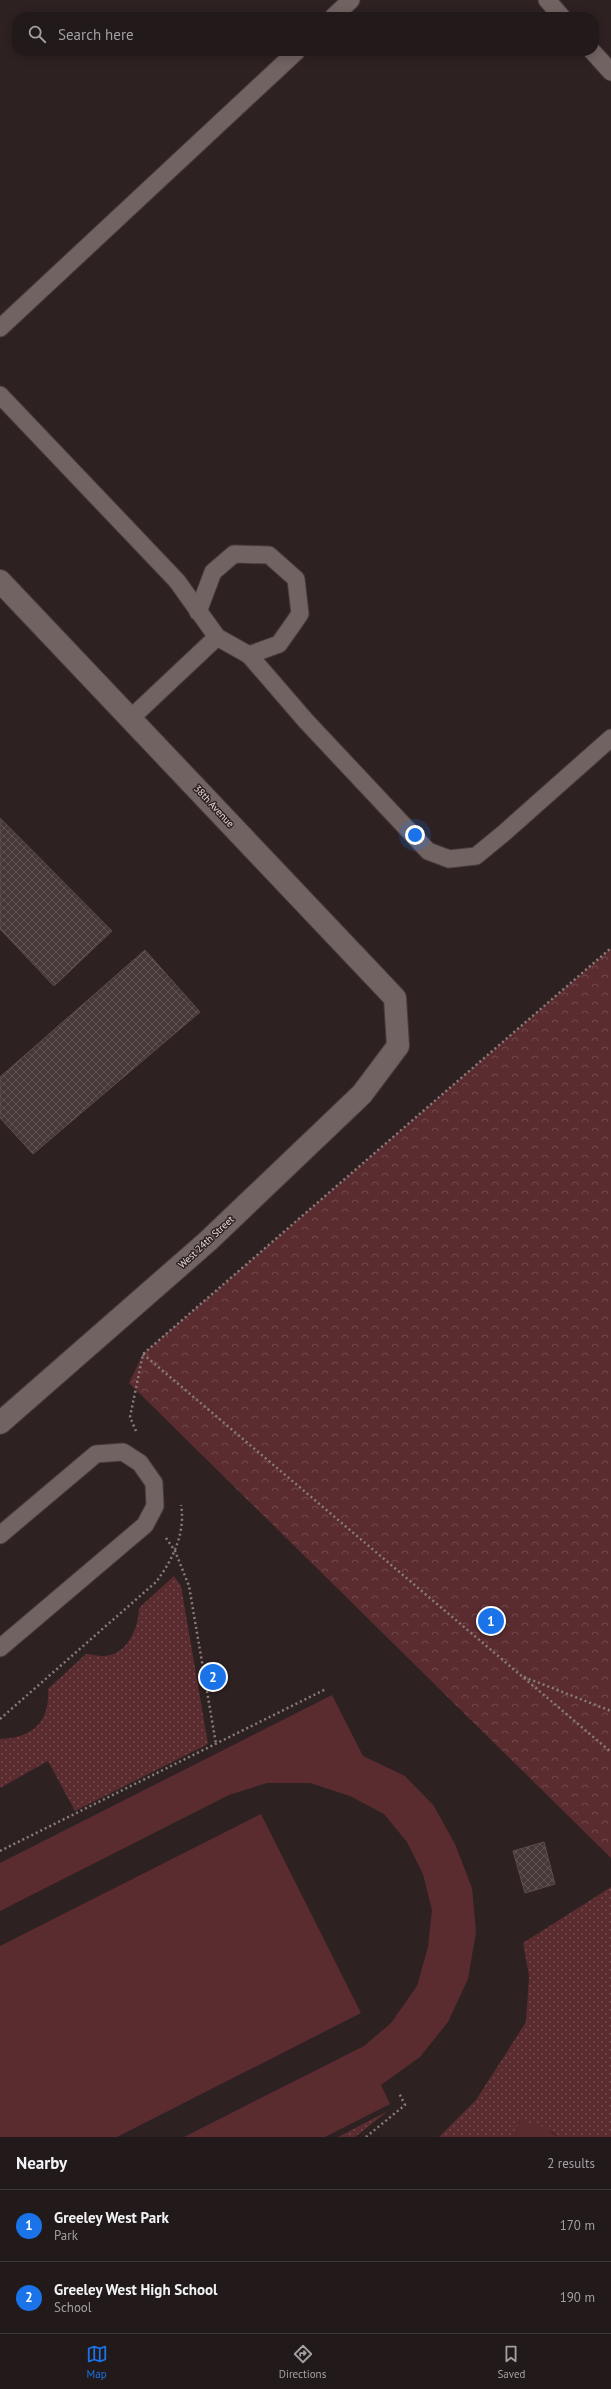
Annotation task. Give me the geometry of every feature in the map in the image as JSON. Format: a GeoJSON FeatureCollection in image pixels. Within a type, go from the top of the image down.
{"type":"FeatureCollection","features":[{"type":"Feature","properties":{"kind":"street","name":"38th Avenue"},"geometry":{"type":"LineString","coordinates":[[0,581],[395,998],[398,1046]]}},
{"type":"Feature","properties":{"kind":"street","name":"West 24th Street"},"geometry":{"type":"LineString","coordinates":[[0,1423],[117,1322],[219,1230],[362,1094],[398,1046]]}},
{"type":"Feature","properties":{"kind":"lane"},"geometry":{"type":"LineString","coordinates":[[338,12],[351,0]]}},
{"type":"Feature","properties":{"kind":"lane"},"geometry":{"type":"LineString","coordinates":[[547,0],[558,12]]}},
{"type":"Feature","properties":{"kind":"lane"},"geometry":{"type":"LineString","coordinates":[[0,328],[292,56]]}},
{"type":"Feature","properties":{"kind":"lane"},"geometry":{"type":"LineString","coordinates":[[597,56],[611,72]]}},
{"type":"Feature","properties":{"kind":"lane"},"geometry":{"type":"LineString","coordinates":[[0,395],[177,581],[217,637],[249,655],[306,721],[428,851],[449,859],[476,856],[611,738]]}},
{"type":"Feature","properties":{"kind":"lane"},"geometry":{"type":"LineString","coordinates":[[198,612],[213,572],[234,554],[269,555],[296,579],[300,614],[279,644],[249,655]]}},
{"type":"Feature","properties":{"kind":"lane"},"geometry":{"type":"LineString","coordinates":[[131,718],[217,637]]}},
{"type":"Feature","properties":{"kind":"lane"},"geometry":{"type":"LineString","coordinates":[[0,1535],[96,1454],[123,1452],[140,1463],[154,1483],[155,1506],[144,1525],[123,1545],[0,1648]]}},
{"type":"Feature","properties":{"kind":"path"},"geometry":{"type":"LineString","coordinates":[[611,948],[142,1354],[611,1752]]}},
{"type":"Feature","properties":{"kind":"path"},"geometry":{"type":"LineString","coordinates":[[151,1514],[175,1551],[189,1586],[216,1744]]}},
{"type":"Feature","properties":{"kind":"path"},"geometry":{"type":"LineString","coordinates":[[522,1676],[611,1711]]}},
{"type":"Feature","properties":{"kind":"path"},"geometry":{"type":"LineString","coordinates":[[0,1851],[326,1689]]}},
{"type":"Feature","properties":{"kind":"path"},"geometry":{"type":"LineString","coordinates":[[366,2137],[405,2105],[399,2093]]}},
{"type":"Feature","properties":{"kind":"green space"},"geometry":{"type":"Polygon","coordinates":[[[611,948],[611,1858],[129,1383],[143,1354],[611,948]]]}},
{"type":"Feature","properties":{"kind":"green space"},"geometry":{"type":"Polygon","coordinates":[[[174,1576],[181,1586],[208,1744],[75,1811],[48,1761],[0,1788],[0,1739],[22,1735],[37,1726],[46,1711],[48,1689],[86,1654],[105,1656],[113,1654],[126,1645],[131,1638],[137,1623],[139,1608],[174,1576]]]}},
{"type":"Feature","properties":{"kind":"green space"},"geometry":{"type":"Polygon","coordinates":[[[332,1695],[363,1756],[405,1776],[434,1806],[455,1844],[472,1888],[476,1932],[468,1979],[448,2022],[420,2057],[381,2085],[390,2104],[325,2137],[184,2137],[364,2046],[391,2023],[417,1986],[428,1947],[432,1910],[423,1874],[407,1842],[384,1814],[350,1796],[310,1783],[267,1783],[229,1795],[0,1911],[0,1863],[332,1695]]]}},
{"type":"Feature","properties":{"kind":"green space"},"geometry":{"type":"Polygon","coordinates":[[[261,1814],[361,2013],[117,2137],[0,2137],[0,1946],[261,1814]]]}},
{"type":"Feature","properties":{"kind":"green space"},"geometry":{"type":"Polygon","coordinates":[[[611,1887],[611,2137],[558,2137],[554,2133],[520,2121],[515,2137],[439,2137],[476,2100],[526,2022],[529,1976],[523,1943],[611,1887]]]}},
{"type":"Feature","properties":{"kind":"green space"},"geometry":{"type":"Polygon","coordinates":[[[388,2111],[355,2137],[338,2137],[388,2111]]]}},
{"type":"Feature","properties":{"kind":"green space"},"geometry":{"type":"Polygon","coordinates":[[[520,2121],[540,2125],[558,2137],[515,2137],[520,2121]]]}},
{"type":"Feature","properties":{"kind":"building"},"geometry":{"type":"Polygon","coordinates":[[[0,818],[112,931],[54,986],[0,929],[0,818]]]}},
{"type":"Feature","properties":{"kind":"building"},"geometry":{"type":"Polygon","coordinates":[[[145,950],[200,1012],[33,1154],[0,1118],[0,1077],[145,950]]]}},
{"type":"Feature","properties":{"kind":"building"},"geometry":{"type":"Polygon","coordinates":[[[544,1842],[555,1884],[525,1893],[513,1851],[544,1842]]]}},
{"type":"Feature","properties":{"kind":"place","name":"Greeley West Park"},"geometry":{"type":"Point","coordinates":[491,1621]}},
{"type":"Feature","properties":{"kind":"place","name":"Greeley West High School"},"geometry":{"type":"Point","coordinates":[213,1677]}}]}
